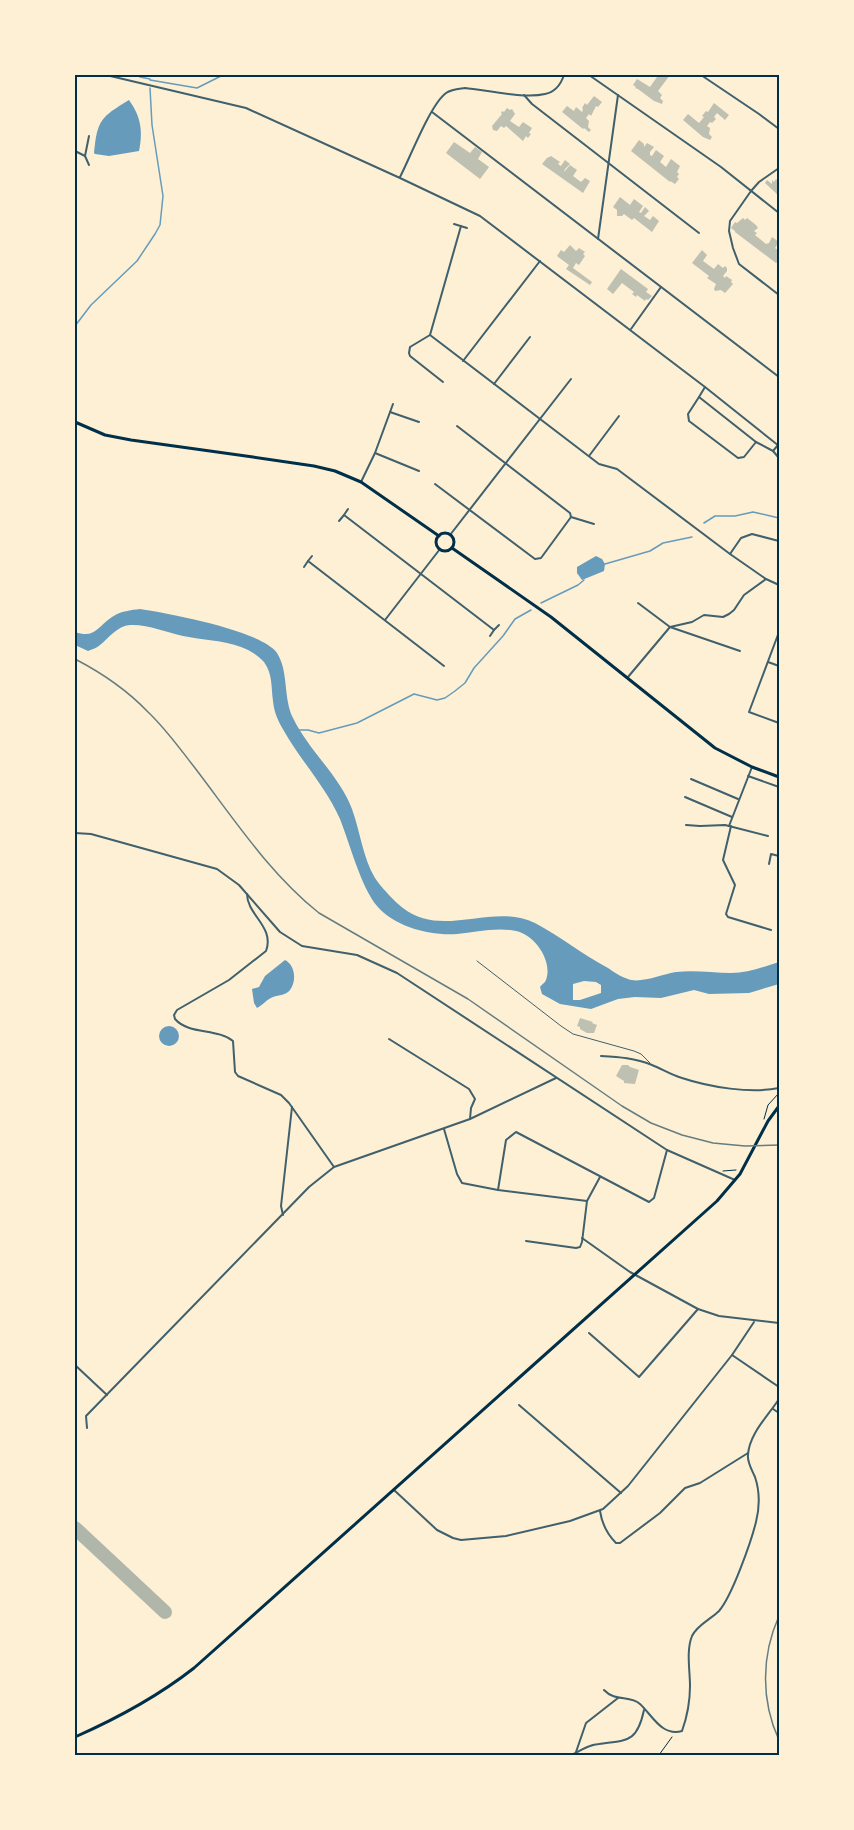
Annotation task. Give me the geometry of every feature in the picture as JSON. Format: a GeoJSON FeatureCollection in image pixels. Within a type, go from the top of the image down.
{"type":"FeatureCollection","features":[{"type":"Feature","properties":{"kind":"main road"},"geometry":{"type":"LineString","coordinates":[[75,422],[105,435],[131,440],[335,471],[361,482],[439,536]]}},
{"type":"Feature","properties":{"kind":"main road"},"geometry":{"type":"LineString","coordinates":[[450,535],[454,540],[452,548],[445,551],[440,549],[436,542],[439,536],[450,535]]}},
{"type":"Feature","properties":{"kind":"main road"},"geometry":{"type":"LineString","coordinates":[[452,548],[551,617],[715,748],[752,767],[779,777]]}},
{"type":"Feature","properties":{"kind":"main road"},"geometry":{"type":"LineString","coordinates":[[75,1737],[132,1710],[183,1678],[636,1275],[717,1202],[736,1180],[772,1114],[779,1106]]}},
{"type":"Feature","properties":{"kind":"street"},"geometry":{"type":"LineString","coordinates":[[106,75],[246,108],[400,177],[480,216],[779,446],[772,451]]}},
{"type":"Feature","properties":{"kind":"street"},"geometry":{"type":"LineString","coordinates":[[130,75],[130,81]]}},
{"type":"Feature","properties":{"kind":"street"},"geometry":{"type":"LineString","coordinates":[[400,177],[432,112],[446,93],[465,88],[546,94],[561,84],[564,75]]}},
{"type":"Feature","properties":{"kind":"street"},"geometry":{"type":"LineString","coordinates":[[589,75],[721,167],[779,213]]}},
{"type":"Feature","properties":{"kind":"street"},"geometry":{"type":"LineString","coordinates":[[701,75],[779,129]]}},
{"type":"Feature","properties":{"kind":"street"},"geometry":{"type":"LineString","coordinates":[[524,94],[532,104],[699,233]]}},
{"type":"Feature","properties":{"kind":"street"},"geometry":{"type":"LineString","coordinates":[[598,239],[618,94]]}},
{"type":"Feature","properties":{"kind":"street"},"geometry":{"type":"LineString","coordinates":[[432,112],[779,377]]}},
{"type":"Feature","properties":{"kind":"street"},"geometry":{"type":"LineString","coordinates":[[89,136],[85,156],[89,165]]}},
{"type":"Feature","properties":{"kind":"street"},"geometry":{"type":"LineString","coordinates":[[75,151],[85,156]]}},
{"type":"Feature","properties":{"kind":"street"},"geometry":{"type":"LineString","coordinates":[[779,168],[759,182],[730,221],[729,231],[739,264],[779,295]]}},
{"type":"Feature","properties":{"kind":"street"},"geometry":{"type":"LineString","coordinates":[[454,224],[467,228]]}},
{"type":"Feature","properties":{"kind":"street"},"geometry":{"type":"LineString","coordinates":[[443,382],[409,353],[410,347],[430,335],[461,226]]}},
{"type":"Feature","properties":{"kind":"street"},"geometry":{"type":"LineString","coordinates":[[463,361],[540,260]]}},
{"type":"Feature","properties":{"kind":"street"},"geometry":{"type":"LineString","coordinates":[[630,330],[662,287]]}},
{"type":"Feature","properties":{"kind":"street"},"geometry":{"type":"LineString","coordinates":[[430,335],[601,465],[619,471],[730,554],[766,579],[779,585]]}},
{"type":"Feature","properties":{"kind":"street"},"geometry":{"type":"LineString","coordinates":[[494,384],[530,337]]}},
{"type":"Feature","properties":{"kind":"street"},"geometry":{"type":"LineString","coordinates":[[450,535],[571,379]]}},
{"type":"Feature","properties":{"kind":"street"},"geometry":{"type":"LineString","coordinates":[[705,387],[688,414],[689,421],[738,458],[744,457],[756,442]]}},
{"type":"Feature","properties":{"kind":"street"},"geometry":{"type":"LineString","coordinates":[[699,397],[779,458]]}},
{"type":"Feature","properties":{"kind":"street"},"geometry":{"type":"LineString","coordinates":[[361,482],[375,453],[393,404]]}},
{"type":"Feature","properties":{"kind":"street"},"geometry":{"type":"LineString","coordinates":[[390,412],[419,422]]}},
{"type":"Feature","properties":{"kind":"street"},"geometry":{"type":"LineString","coordinates":[[589,456],[620,416]]}},
{"type":"Feature","properties":{"kind":"street"},"geometry":{"type":"LineString","coordinates":[[457,426],[570,513],[571,517],[594,524]]}},
{"type":"Feature","properties":{"kind":"street"},"geometry":{"type":"LineString","coordinates":[[375,453],[419,471]]}},
{"type":"Feature","properties":{"kind":"street"},"geometry":{"type":"LineString","coordinates":[[435,484],[532,558],[541,558],[571,517]]}},
{"type":"Feature","properties":{"kind":"street"},"geometry":{"type":"LineString","coordinates":[[339,521],[348,509]]}},
{"type":"Feature","properties":{"kind":"street"},"geometry":{"type":"LineString","coordinates":[[344,515],[494,630]]}},
{"type":"Feature","properties":{"kind":"street"},"geometry":{"type":"LineString","coordinates":[[730,554],[741,538],[752,534],[779,541]]}},
{"type":"Feature","properties":{"kind":"street"},"geometry":{"type":"LineString","coordinates":[[385,620],[440,549]]}},
{"type":"Feature","properties":{"kind":"street"},"geometry":{"type":"LineString","coordinates":[[304,567],[312,556]]}},
{"type":"Feature","properties":{"kind":"street"},"geometry":{"type":"LineString","coordinates":[[308,561],[444,666]]}},
{"type":"Feature","properties":{"kind":"street"},"geometry":{"type":"LineString","coordinates":[[627,678],[670,627],[692,622],[704,615],[723,617],[729,614],[744,595],[766,579]]}},
{"type":"Feature","properties":{"kind":"street"},"geometry":{"type":"LineString","coordinates":[[638,603],[670,627],[740,651]]}},
{"type":"Feature","properties":{"kind":"street"},"geometry":{"type":"LineString","coordinates":[[489,636],[499,625]]}},
{"type":"Feature","properties":{"kind":"street"},"geometry":{"type":"LineString","coordinates":[[779,632],[749,712],[779,723]]}},
{"type":"Feature","properties":{"kind":"street"},"geometry":{"type":"LineString","coordinates":[[767,662],[779,666]]}},
{"type":"Feature","properties":{"kind":"street"},"geometry":{"type":"LineString","coordinates":[[752,767],[732,817],[723,860],[735,885],[726,914],[728,917],[771,930]]}},
{"type":"Feature","properties":{"kind":"street"},"geometry":{"type":"LineString","coordinates":[[747,776],[779,787]]}},
{"type":"Feature","properties":{"kind":"street"},"geometry":{"type":"LineString","coordinates":[[691,780],[738,799]]}},
{"type":"Feature","properties":{"kind":"street"},"geometry":{"type":"LineString","coordinates":[[685,797],[732,817]]}},
{"type":"Feature","properties":{"kind":"street"},"geometry":{"type":"LineString","coordinates":[[686,825],[730,826],[768,836]]}},
{"type":"Feature","properties":{"kind":"street"},"geometry":{"type":"LineString","coordinates":[[75,833],[91,834],[216,869],[239,885],[280,932],[302,946],[357,955],[397,973],[667,1150],[736,1180]]}},
{"type":"Feature","properties":{"kind":"street"},"geometry":{"type":"LineString","coordinates":[[769,864],[771,854],[779,856]]}},
{"type":"Feature","properties":{"kind":"street"},"geometry":{"type":"LineString","coordinates":[[247,894],[247,901],[268,936],[266,951],[229,980],[177,1010],[174,1015],[175,1019],[189,1028],[230,1039],[234,1045],[235,1072],[238,1076],[281,1095],[334,1167]]}},
{"type":"Feature","properties":{"kind":"street"},"geometry":{"type":"LineString","coordinates":[[389,1039],[469,1089],[475,1099],[470,1119]]}},
{"type":"Feature","properties":{"kind":"street"},"geometry":{"type":"LineString","coordinates":[[601,1056],[628,1057],[651,1064],[681,1078],[711,1085],[758,1091],[779,1088]]}},
{"type":"Feature","properties":{"kind":"street"},"geometry":{"type":"LineString","coordinates":[[87,1428],[86,1416],[309,1187],[334,1167],[470,1119],[556,1078]]}},
{"type":"Feature","properties":{"kind":"street"},"geometry":{"type":"LineString","coordinates":[[283,1215],[281,1206],[292,1107]]}},
{"type":"Feature","properties":{"kind":"street"},"geometry":{"type":"LineString","coordinates":[[443,1127],[457,1174],[462,1183],[586,1201]]}},
{"type":"Feature","properties":{"kind":"street"},"geometry":{"type":"LineString","coordinates":[[498,1190],[506,1140],[516,1132],[649,1202],[654,1198],[667,1150]]}},
{"type":"Feature","properties":{"kind":"street"},"geometry":{"type":"LineString","coordinates":[[526,1241],[578,1248],[581,1246],[586,1201],[600,1177]]}},
{"type":"Feature","properties":{"kind":"street"},"geometry":{"type":"LineString","coordinates":[[582,1238],[636,1275],[698,1309],[719,1316],[754,1322],[779,1323]]}},
{"type":"Feature","properties":{"kind":"street"},"geometry":{"type":"LineString","coordinates":[[589,1333],[639,1377],[698,1309]]}},
{"type":"Feature","properties":{"kind":"street"},"geometry":{"type":"LineString","coordinates":[[394,1490],[437,1530],[461,1540],[506,1536],[559,1524],[599,1510],[621,1493],[732,1355],[754,1322]]}},
{"type":"Feature","properties":{"kind":"street"},"geometry":{"type":"LineString","coordinates":[[732,1355],[779,1387]]}},
{"type":"Feature","properties":{"kind":"street"},"geometry":{"type":"LineString","coordinates":[[75,1365],[107,1395]]}},
{"type":"Feature","properties":{"kind":"street"},"geometry":{"type":"LineString","coordinates":[[604,1690],[618,1698],[640,1704],[663,1729],[675,1733],[682,1731],[690,1689],[689,1651],[692,1636],[726,1601],[745,1557],[759,1507],[759,1491],[748,1453],[751,1441],[779,1399]]}},
{"type":"Feature","properties":{"kind":"street"},"geometry":{"type":"LineString","coordinates":[[519,1405],[621,1493]]}},
{"type":"Feature","properties":{"kind":"street"},"geometry":{"type":"LineString","coordinates":[[773,1408],[779,1413]]}},
{"type":"Feature","properties":{"kind":"street"},"geometry":{"type":"LineString","coordinates":[[599,1510],[603,1525],[616,1543],[620,1543],[660,1513],[685,1488],[700,1483],[748,1453]]}},
{"type":"Feature","properties":{"kind":"street"},"geometry":{"type":"LineString","coordinates":[[576,1753],[586,1723],[618,1698]]}},
{"type":"Feature","properties":{"kind":"street"},"geometry":{"type":"LineString","coordinates":[[572,1755],[583,1748],[597,1744],[623,1742],[632,1737],[640,1724],[644,1710]]}},
{"type":"Feature","properties":{"kind":"lane"},"geometry":{"type":"LineString","coordinates":[[477,961],[573,1034],[634,1051],[641,1054],[651,1064]]}},
{"type":"Feature","properties":{"kind":"path"},"geometry":{"type":"LineString","coordinates":[[765,1120],[768,1104],[779,1094]]}},
{"type":"Feature","properties":{"kind":"path"},"geometry":{"type":"LineString","coordinates":[[722,1173],[723,1170],[731,1172],[741,1168]]}},
{"type":"Feature","properties":{"kind":"path"},"geometry":{"type":"LineString","coordinates":[[659,1755],[675,1733]]}},
{"type":"Feature","properties":{"kind":"water"},"geometry":{"type":"Polygon","coordinates":[[[129,100],[140,124],[139,151],[109,156],[95,154],[97,133],[102,120],[129,100]]]}},
{"type":"Feature","properties":{"kind":"water"},"geometry":{"type":"Polygon","coordinates":[[[596,556],[605,564],[604,571],[582,580],[577,573],[577,567],[596,556]]]}},
{"type":"Feature","properties":{"kind":"water"},"geometry":{"type":"Polygon","coordinates":[[[140,609],[235,630],[268,645],[277,653],[283,668],[293,718],[340,785],[352,809],[367,862],[375,878],[403,908],[418,917],[451,921],[502,916],[519,918],[535,923],[618,974],[633,980],[645,980],[683,971],[743,972],[779,962],[779,984],[749,993],[709,994],[694,990],[661,998],[618,999],[591,1009],[560,1004],[542,994],[540,987],[546,981],[548,973],[545,957],[536,943],[523,933],[501,930],[457,934],[425,932],[393,920],[371,898],[334,807],[280,724],[274,709],[269,672],[259,657],[247,650],[220,641],[183,636],[136,625],[121,628],[99,646],[88,651],[75,645],[75,632],[92,633],[115,615],[140,609]],[[584,981],[573,984],[573,1000],[601,993],[601,985],[584,981]]]}},
{"type":"Feature","properties":{"kind":"water"},"geometry":{"type":"Polygon","coordinates":[[[285,960],[293,969],[294,978],[290,990],[271,998],[257,1008],[252,989],[259,987],[265,976],[285,960]]]}},
{"type":"Feature","properties":{"kind":"water"},"geometry":{"type":"Polygon","coordinates":[[[169,1026],[176,1029],[179,1036],[176,1043],[169,1046],[162,1043],[159,1036],[162,1029],[169,1026]]]}},
{"type":"Feature","properties":{"kind":"building"},"geometry":{"type":"Polygon","coordinates":[[[655,75],[670,75],[658,91],[662,95],[660,98],[663,101],[662,104],[654,101],[633,85],[637,79],[650,87],[657,77],[655,75]]]}},
{"type":"Feature","properties":{"kind":"building"},"geometry":{"type":"Polygon","coordinates":[[[594,96],[602,102],[598,107],[596,106],[591,116],[589,114],[586,118],[591,130],[589,132],[562,112],[567,106],[574,111],[576,107],[582,112],[585,103],[587,105],[594,96]]]}},
{"type":"Feature","properties":{"kind":"building"},"geometry":{"type":"Polygon","coordinates":[[[714,103],[729,115],[725,120],[717,113],[714,117],[716,119],[710,122],[707,126],[710,128],[709,134],[712,137],[710,140],[683,120],[688,114],[699,123],[714,103]]]}},
{"type":"Feature","properties":{"kind":"building"},"geometry":{"type":"Polygon","coordinates":[[[507,108],[512,109],[515,114],[510,121],[519,127],[523,122],[532,128],[529,133],[531,134],[523,141],[506,126],[504,128],[501,126],[497,131],[493,130],[492,126],[502,111],[504,112],[507,108]]]}},
{"type":"Feature","properties":{"kind":"building"},"geometry":{"type":"Polygon","coordinates":[[[639,140],[644,147],[647,143],[654,147],[650,155],[652,156],[656,150],[664,156],[660,162],[666,167],[671,159],[680,166],[677,172],[679,179],[675,184],[631,151],[639,140]]]}},
{"type":"Feature","properties":{"kind":"building"},"geometry":{"type":"Polygon","coordinates":[[[454,142],[470,153],[475,147],[482,152],[478,159],[489,167],[480,179],[446,153],[454,142]]]}},
{"type":"Feature","properties":{"kind":"building"},"geometry":{"type":"Polygon","coordinates":[[[551,156],[560,162],[558,164],[561,166],[565,160],[570,164],[564,172],[570,165],[577,170],[573,176],[581,182],[585,178],[590,181],[583,193],[542,164],[551,156]]]}},
{"type":"Feature","properties":{"kind":"building"},"geometry":{"type":"Polygon","coordinates":[[[776,179],[779,182],[779,196],[765,183],[767,180],[772,184],[772,180],[774,182],[776,179]]]}},
{"type":"Feature","properties":{"kind":"building"},"geometry":{"type":"Polygon","coordinates":[[[620,197],[630,205],[634,199],[643,206],[639,212],[641,213],[645,207],[649,211],[644,216],[650,220],[653,216],[659,221],[652,232],[634,218],[632,220],[624,214],[617,216],[617,210],[613,207],[620,197]]]}},
{"type":"Feature","properties":{"kind":"building"},"geometry":{"type":"Polygon","coordinates":[[[743,218],[745,220],[747,218],[756,225],[758,228],[754,231],[757,233],[755,235],[766,244],[772,237],[779,242],[775,248],[779,251],[779,261],[776,263],[731,228],[735,222],[743,218]]]}},
{"type":"Feature","properties":{"kind":"building"},"geometry":{"type":"Polygon","coordinates":[[[570,245],[576,251],[579,248],[585,252],[579,265],[576,263],[573,268],[592,282],[590,285],[566,269],[569,265],[557,256],[561,250],[564,252],[570,245]]]}},
{"type":"Feature","properties":{"kind":"building"},"geometry":{"type":"Polygon","coordinates":[[[702,250],[707,255],[703,261],[714,269],[718,264],[727,268],[723,276],[732,280],[733,284],[725,293],[721,290],[715,291],[716,284],[692,263],[702,250]]]}},
{"type":"Feature","properties":{"kind":"building"},"geometry":{"type":"Polygon","coordinates":[[[621,269],[648,289],[646,292],[652,296],[648,300],[645,301],[637,295],[636,297],[632,294],[634,292],[622,283],[613,294],[607,289],[621,269]]]}},
{"type":"Feature","properties":{"kind":"building"},"geometry":{"type":"Polygon","coordinates":[[[580,1018],[597,1025],[594,1033],[587,1033],[577,1026],[580,1018]]]}},
{"type":"Feature","properties":{"kind":"building"},"geometry":{"type":"Polygon","coordinates":[[[622,1065],[639,1070],[635,1084],[624,1083],[616,1076],[622,1065]]]}},
{"type":"Feature","properties":{"kind":"waterway"},"geometry":{"type":"LineString","coordinates":[[137,75],[150,79]]}},
{"type":"Feature","properties":{"kind":"waterway"},"geometry":{"type":"LineString","coordinates":[[150,80],[197,88],[223,75]]}},
{"type":"Feature","properties":{"kind":"waterway"},"geometry":{"type":"LineString","coordinates":[[75,326],[91,305],[137,261],[160,225],[163,196],[152,125],[150,88]]}},
{"type":"Feature","properties":{"kind":"waterway"},"geometry":{"type":"LineString","coordinates":[[704,523],[715,516],[735,516],[753,512],[779,518]]}},
{"type":"Feature","properties":{"kind":"waterway"},"geometry":{"type":"LineString","coordinates":[[605,564],[650,551],[663,543],[692,537]]}},
{"type":"Feature","properties":{"kind":"waterway"},"geometry":{"type":"LineString","coordinates":[[541,603],[584,580]]}},
{"type":"Feature","properties":{"kind":"waterway"},"geometry":{"type":"LineString","coordinates":[[299,730],[319,733],[357,723],[414,694],[437,700],[445,698],[465,683],[474,668],[515,619],[531,610]]}},
{"type":"Feature","properties":{"kind":"taxiway"},"geometry":{"type":"LineString","coordinates":[[75,1528],[165,1612]]}},
{"type":"Feature","properties":{"kind":"railway"},"geometry":{"type":"LineString","coordinates":[[75,659],[123,689],[155,719],[268,863],[319,913],[468,999],[622,1106],[651,1123],[682,1135],[713,1143],[745,1146],[779,1145]]}},
{"type":"Feature","properties":{"kind":"railway"},"geometry":{"type":"LineString","coordinates":[[779,1616],[766,1663],[766,1694],[779,1740]]}}]}
